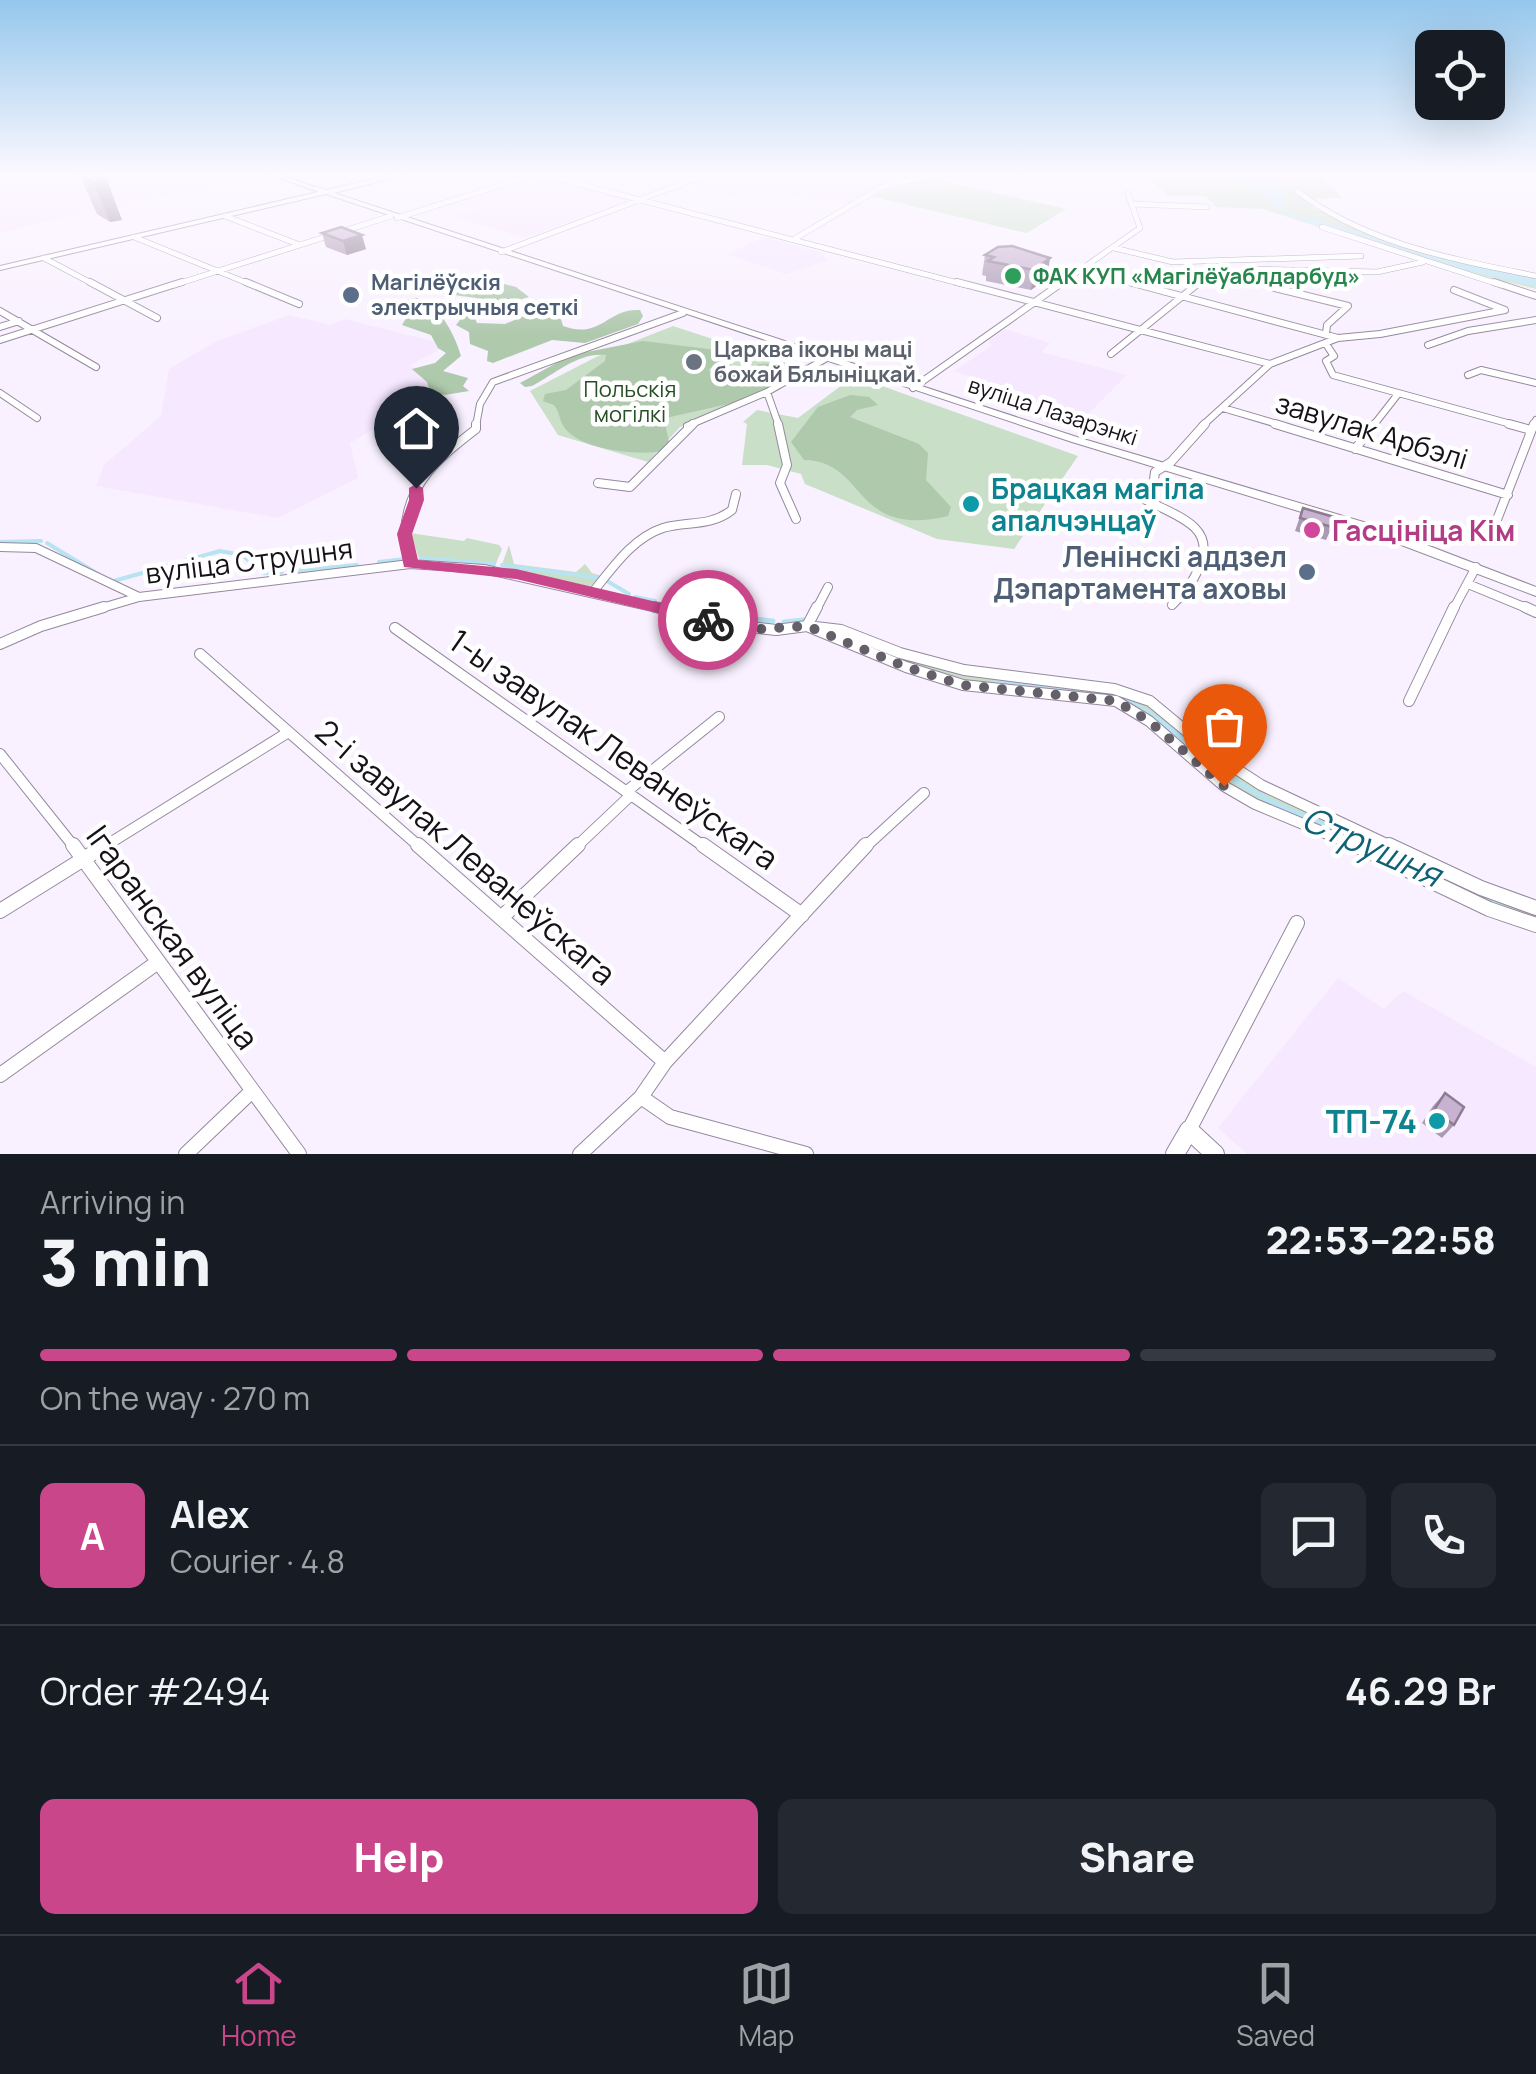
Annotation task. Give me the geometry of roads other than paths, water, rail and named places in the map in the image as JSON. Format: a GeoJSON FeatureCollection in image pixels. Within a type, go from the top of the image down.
{"type":"FeatureCollection","features":[{"type":"Feature","properties":{"kind":"main road"},"geometry":{"type":"LineString","coordinates":[[37,258],[165,228]]}},
{"type":"Feature","properties":{"kind":"main road"},"geometry":{"type":"LineString","coordinates":[[0,265],[174,228]]}},
{"type":"Feature","properties":{"kind":"main road","name":"вуліца Лазарэнкі"},"geometry":{"type":"LineString","coordinates":[[427,228],[913,388],[1354,523],[1536,592]]}},
{"type":"Feature","properties":{"kind":"street"},"geometry":{"type":"LineString","coordinates":[[255,228],[300,246]]}},
{"type":"Feature","properties":{"kind":"street"},"geometry":{"type":"LineString","coordinates":[[0,340],[359,228]]}},
{"type":"Feature","properties":{"kind":"street"},"geometry":{"type":"LineString","coordinates":[[501,252],[565,228]]}},
{"type":"Feature","properties":{"kind":"street"},"geometry":{"type":"LineString","coordinates":[[756,228],[1270,364]]}},
{"type":"Feature","properties":{"kind":"street"},"geometry":{"type":"LineString","coordinates":[[796,238],[813,228]]}},
{"type":"Feature","properties":{"kind":"street"},"geometry":{"type":"LineString","coordinates":[[913,388],[1140,228]]}},
{"type":"Feature","properties":{"kind":"street"},"geometry":{"type":"LineString","coordinates":[[1324,228],[1536,296]]}},
{"type":"Feature","properties":{"kind":"street"},"geometry":{"type":"LineString","coordinates":[[1361,228],[1438,255],[1536,276]]}},
{"type":"Feature","properties":{"kind":"street"},"geometry":{"type":"LineString","coordinates":[[134,237],[299,304]]}},
{"type":"Feature","properties":{"kind":"street"},"geometry":{"type":"LineString","coordinates":[[1114,248],[1172,262],[1361,256]]}},
{"type":"Feature","properties":{"kind":"street"},"geometry":{"type":"LineString","coordinates":[[37,258],[157,318]]}},
{"type":"Feature","properties":{"kind":"street"},"geometry":{"type":"LineString","coordinates":[[1252,269],[1376,272],[1423,262]]}},
{"type":"Feature","properties":{"kind":"street"},"geometry":{"type":"LineString","coordinates":[[1082,270],[1338,338],[1380,336],[1435,320],[1505,310],[1454,290]]}},
{"type":"Feature","properties":{"kind":"street"},"geometry":{"type":"LineString","coordinates":[[1111,354],[1208,276]]}},
{"type":"Feature","properties":{"kind":"street"},"geometry":{"type":"LineString","coordinates":[[1275,288],[1348,306],[1328,325],[1326,334]]}},
{"type":"Feature","properties":{"kind":"street"},"geometry":{"type":"LineString","coordinates":[[0,312],[96,366]]}},
{"type":"Feature","properties":{"kind":"street"},"geometry":{"type":"LineString","coordinates":[[410,564],[404,534],[417,500],[416,488],[428,471],[476,429],[476,414],[484,390],[508,376],[683,313]]}},
{"type":"Feature","properties":{"kind":"street"},"geometry":{"type":"LineString","coordinates":[[1428,344],[1468,330],[1536,320]]}},
{"type":"Feature","properties":{"kind":"street"},"geometry":{"type":"LineString","coordinates":[[0,327],[18,322]]}},
{"type":"Feature","properties":{"kind":"street"},"geometry":{"type":"LineString","coordinates":[[1172,605],[1192,589],[1203,552],[1196,529],[1146,500],[1152,494],[1155,472],[1280,356],[1303,354],[1338,338]]}},
{"type":"Feature","properties":{"kind":"street"},"geometry":{"type":"LineString","coordinates":[[1303,354],[1326,360],[1334,356],[1326,344]]}},
{"type":"Feature","properties":{"kind":"street"},"geometry":{"type":"LineString","coordinates":[[598,483],[630,487],[686,427],[767,392],[825,359]]}},
{"type":"Feature","properties":{"kind":"street"},"geometry":{"type":"LineString","coordinates":[[1326,360],[1333,375],[1531,430]]}},
{"type":"Feature","properties":{"kind":"street"},"geometry":{"type":"LineString","coordinates":[[1468,375],[1482,370],[1536,384]]}},
{"type":"Feature","properties":{"kind":"street"},"geometry":{"type":"LineString","coordinates":[[767,392],[787,465],[780,484],[796,519]]}},
{"type":"Feature","properties":{"kind":"street"},"geometry":{"type":"LineString","coordinates":[[0,393],[37,418]]}},
{"type":"Feature","properties":{"kind":"street"},"geometry":{"type":"LineString","coordinates":[[1355,449],[1398,394]]}},
{"type":"Feature","properties":{"kind":"street","name":"завулак Арбэлі"},"geometry":{"type":"LineString","coordinates":[[1223,408],[1508,495]]}},
{"type":"Feature","properties":{"kind":"street"},"geometry":{"type":"LineString","coordinates":[[1494,530],[1532,441],[1531,430],[1536,420]]}},
{"type":"Feature","properties":{"kind":"street"},"geometry":{"type":"LineString","coordinates":[[592,593],[638,542],[668,526],[716,523],[732,510],[736,494]]}},
{"type":"Feature","properties":{"kind":"street","name":"вуліца Струшня"},"geometry":{"type":"LineString","coordinates":[[0,546],[36,548],[140,597],[410,564],[484,569],[760,629],[807,626],[841,630],[900,653],[964,670],[1086,684],[1133,694],[1150,701],[1215,755],[1260,785],[1481,888],[1536,908]]}},
{"type":"Feature","properties":{"kind":"street"},"geometry":{"type":"LineString","coordinates":[[1409,701],[1424,663],[1476,567]]}},
{"type":"Feature","properties":{"kind":"street"},"geometry":{"type":"LineString","coordinates":[[1468,584],[1536,612]]}},
{"type":"Feature","properties":{"kind":"street"},"geometry":{"type":"LineString","coordinates":[[807,626],[828,588]]}},
{"type":"Feature","properties":{"kind":"street"},"geometry":{"type":"LineString","coordinates":[[0,644],[42,626],[140,597]]}},
{"type":"Feature","properties":{"kind":"street","name":"вуліца Струшня"},"geometry":{"type":"LineString","coordinates":[[807,626],[906,667],[962,685],[1116,701],[1149,721],[1224,786],[1255,804],[1345,840],[1489,909],[1536,925]]}},
{"type":"Feature","properties":{"kind":"street","name":"1-ы завулак Леванеўскага"},"geometry":{"type":"LineString","coordinates":[[395,628],[802,915]]}},
{"type":"Feature","properties":{"kind":"street","name":"2-і завулак Леванеўскага"},"geometry":{"type":"LineString","coordinates":[[200,654],[665,1062]]}},
{"type":"Feature","properties":{"kind":"street"},"geometry":{"type":"LineString","coordinates":[[502,917],[629,793],[719,717]]}},
{"type":"Feature","properties":{"kind":"street"},"geometry":{"type":"LineString","coordinates":[[0,911],[287,733]]}},
{"type":"Feature","properties":{"kind":"street","name":"Ігаранская вуліца"},"geometry":{"type":"LineString","coordinates":[[2,761],[86,860],[299,1154]]}},
{"type":"Feature","properties":{"kind":"street"},"geometry":{"type":"LineString","coordinates":[[580,1154],[641,1097],[665,1062],[867,844],[924,793]]}},
{"type":"Feature","properties":{"kind":"street"},"geometry":{"type":"LineString","coordinates":[[1176,1154],[1297,923]]}},
{"type":"Feature","properties":{"kind":"street"},"geometry":{"type":"LineString","coordinates":[[0,1075],[158,962]]}},
{"type":"Feature","properties":{"kind":"street"},"geometry":{"type":"LineString","coordinates":[[186,1154],[252,1092]]}},
{"type":"Feature","properties":{"kind":"street"},"geometry":{"type":"LineString","coordinates":[[641,1097],[670,1116],[806,1154]]}},
{"type":"Feature","properties":{"kind":"street"},"geometry":{"type":"LineString","coordinates":[[1189,1130],[1214,1154]]}},
{"type":"Feature","properties":{"kind":"waterway"},"geometry":{"type":"LineString","coordinates":[[1333,228],[1424,257],[1536,283]]}},
{"type":"Feature","properties":{"kind":"waterway","name":"Струшня"},"geometry":{"type":"LineString","coordinates":[[0,542],[41,541]]}},
{"type":"Feature","properties":{"kind":"waterway","name":"Струшня"},"geometry":{"type":"LineString","coordinates":[[47,543],[98,574]]}},
{"type":"Feature","properties":{"kind":"waterway","name":"Струшня"},"geometry":{"type":"LineString","coordinates":[[114,581],[220,551],[242,555],[264,573],[282,572]]}},
{"type":"Feature","properties":{"kind":"waterway","name":"Струшня"},"geometry":{"type":"LineString","coordinates":[[422,558],[494,564]]}},
{"type":"Feature","properties":{"kind":"waterway","name":"Струшня"},"geometry":{"type":"LineString","coordinates":[[379,562],[405,559]]}},
{"type":"Feature","properties":{"kind":"waterway","name":"Струшня"},"geometry":{"type":"LineString","coordinates":[[294,571],[357,565]]}},
{"type":"Feature","properties":{"kind":"waterway","name":"Струшня"},"geometry":{"type":"LineString","coordinates":[[502,565],[600,578]]}},
{"type":"Feature","properties":{"kind":"waterway","name":"Струшня"},"geometry":{"type":"LineString","coordinates":[[607,581],[629,594]]}},
{"type":"Feature","properties":{"kind":"waterway","name":"Струшня"},"geometry":{"type":"LineString","coordinates":[[635,597],[655,601]]}},
{"type":"Feature","properties":{"kind":"waterway","name":"Струшня"},"geometry":{"type":"LineString","coordinates":[[663,603],[677,607]]}},
{"type":"Feature","properties":{"kind":"waterway","name":"Струшня"},"geometry":{"type":"LineString","coordinates":[[701,613],[773,621]]}},
{"type":"Feature","properties":{"kind":"waterway","name":"Струшня"},"geometry":{"type":"LineString","coordinates":[[784,622],[803,620]]}},
{"type":"Feature","properties":{"kind":"waterway","name":"Струшня"},"geometry":{"type":"LineString","coordinates":[[996,683],[1086,690]]}},
{"type":"Feature","properties":{"kind":"waterway","name":"Струшня"},"geometry":{"type":"LineString","coordinates":[[1105,693],[1143,709],[1253,792],[1358,839]]}},
{"type":"Feature","properties":{"kind":"waterway","name":"Струшня"},"geometry":{"type":"LineString","coordinates":[[1376,848],[1371,845],[1435,876]]}},
{"type":"Feature","properties":{"kind":"waterway","name":"Струшня"},"geometry":{"type":"LineString","coordinates":[[1480,897],[1498,905]]}},
{"type":"Feature","properties":{"kind":"place","name":"ФАК КУП «Магілёўаблдарбуд»"},"geometry":{"type":"Point","coordinates":[1013,276]}},
{"type":"Feature","properties":{"kind":"place","name":"Магілёўскія электрычныя сеткі"},"geometry":{"type":"Point","coordinates":[351,295]}},
{"type":"Feature","properties":{"kind":"place","name":"Царква іконы маці божай Бялыніцкай."},"geometry":{"type":"Point","coordinates":[694,362]}},
{"type":"Feature","properties":{"kind":"place","name":"Брацкая магіла апалчэнцаў"},"geometry":{"type":"Point","coordinates":[971,504]}},
{"type":"Feature","properties":{"kind":"place","name":"Гасцініца Кім"},"geometry":{"type":"Point","coordinates":[1312,530]}},
{"type":"Feature","properties":{"kind":"place","name":"Ленінскі аддзел Дэпартамента аховы"},"geometry":{"type":"Point","coordinates":[1307,572]}},
{"type":"Feature","properties":{"kind":"place","name":"ТП-74"},"geometry":{"type":"Point","coordinates":[1437,1121]}},
{"type":"Feature","properties":{"kind":"park label","name":"Польскія могілкі"},"geometry":{"type":"Point","coordinates":[630,402]}}]}
